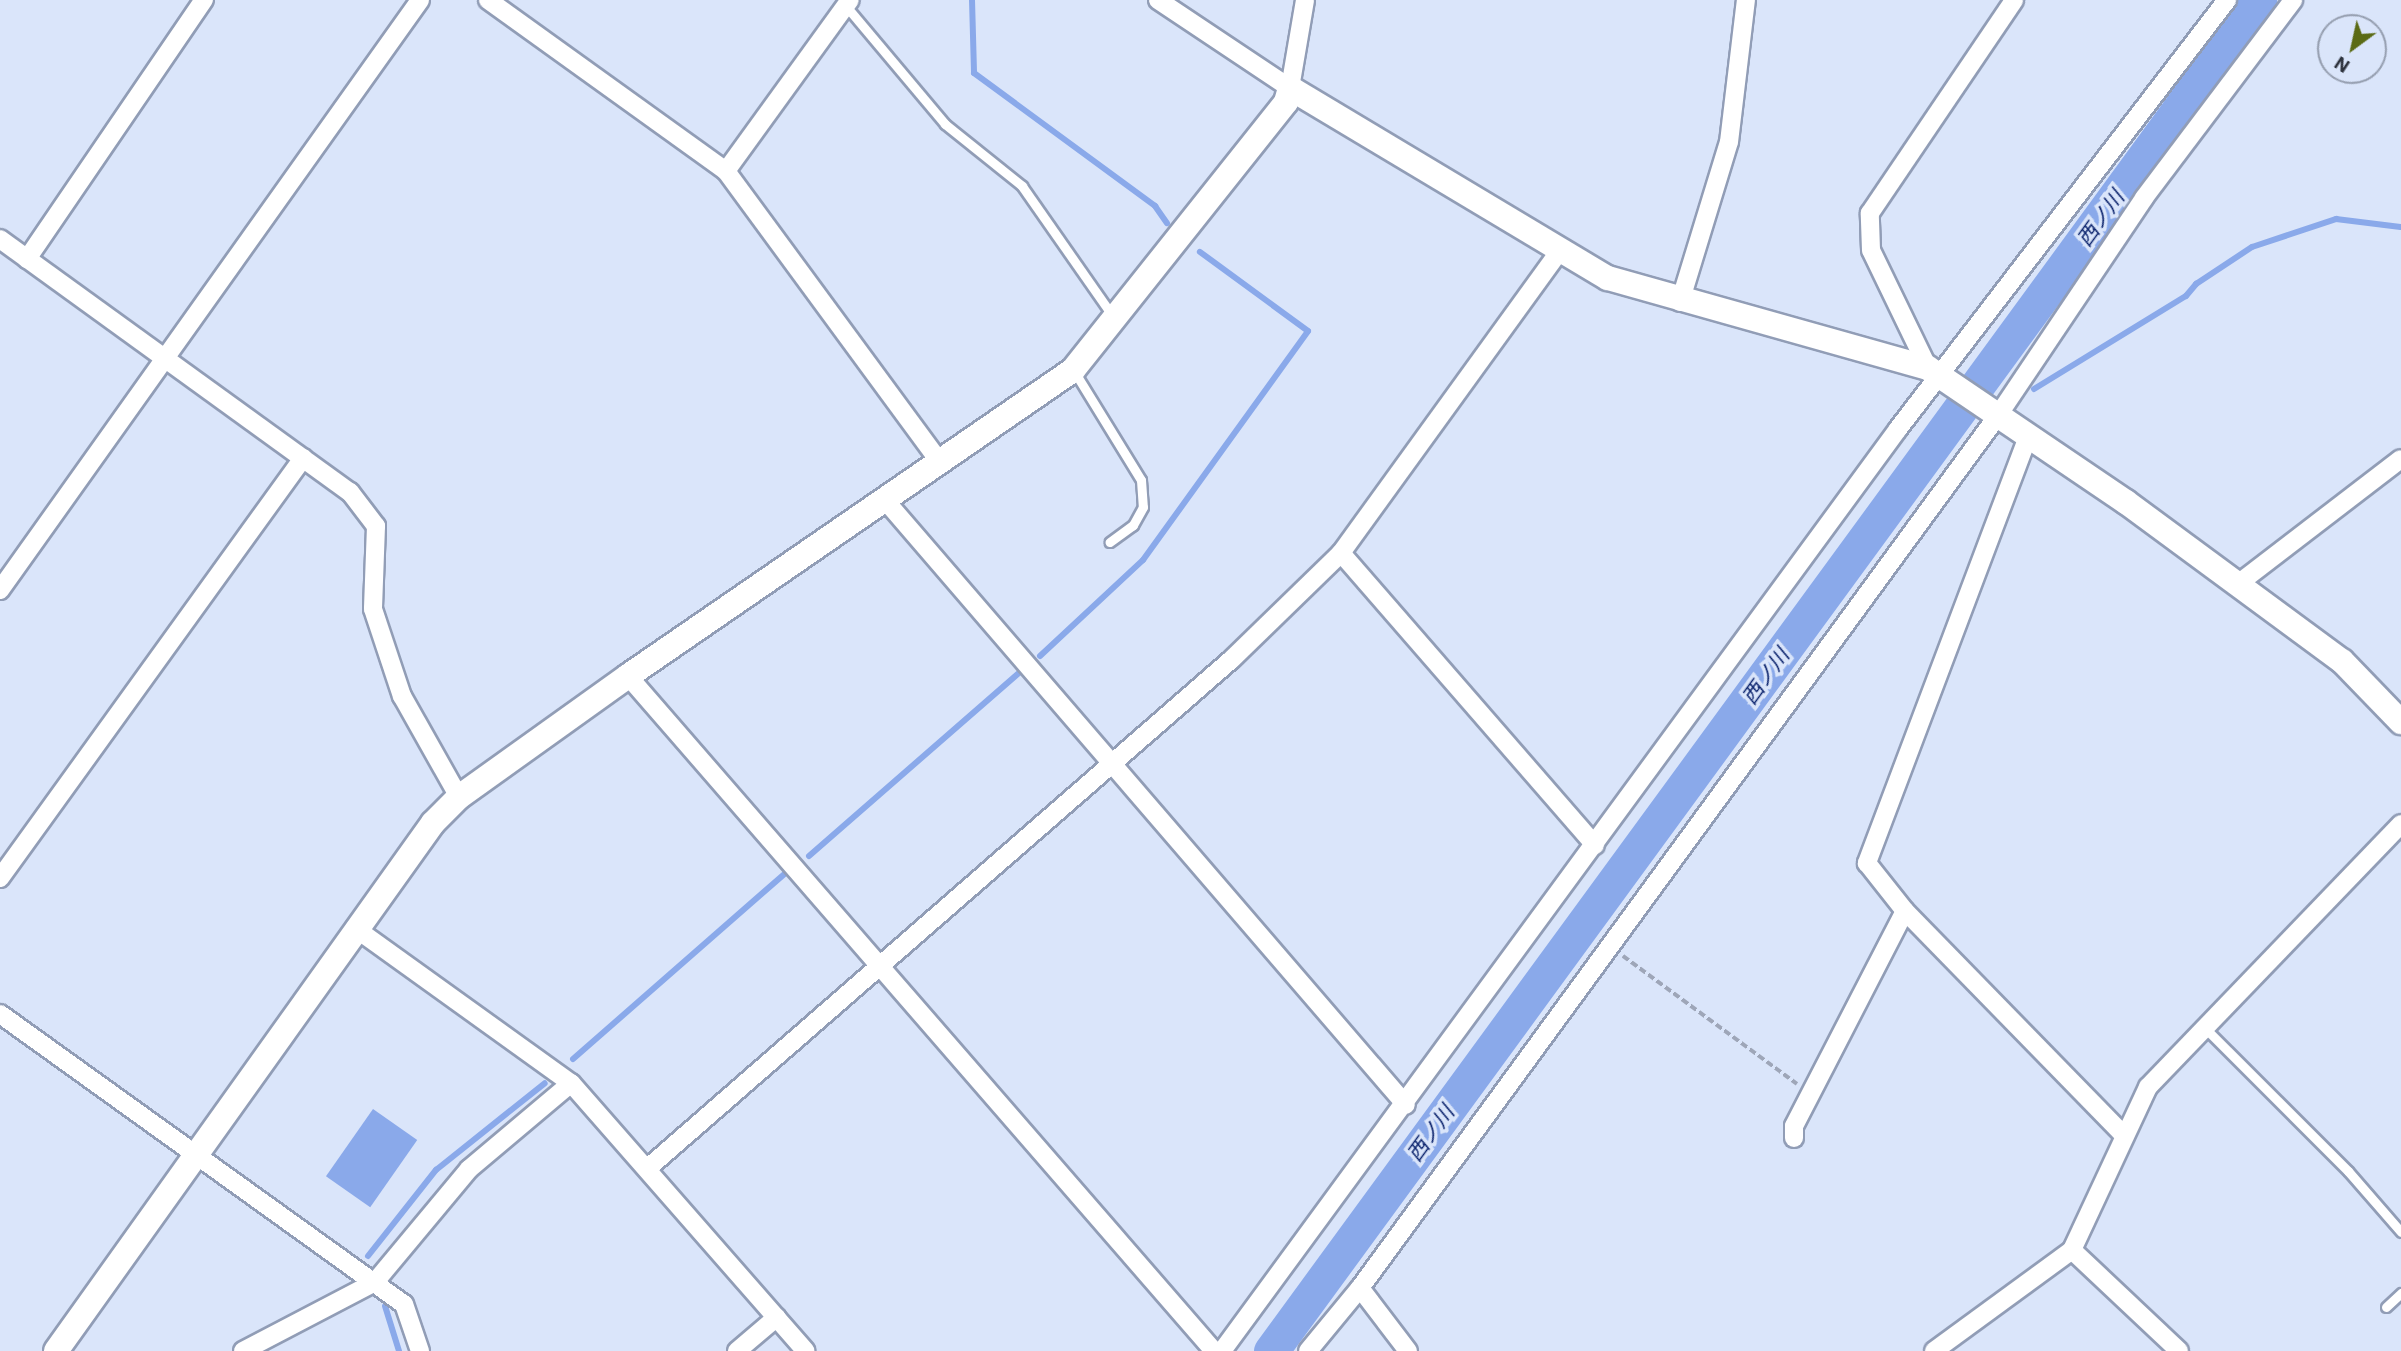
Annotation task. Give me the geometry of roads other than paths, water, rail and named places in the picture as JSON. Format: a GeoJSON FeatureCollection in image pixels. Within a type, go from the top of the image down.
{"type":"FeatureCollection","features":[{"type":"Feature","properties":{"kind":"street"},"geometry":{"type":"LineString","coordinates":[[27,259],[204,0]]}},
{"type":"Feature","properties":{"kind":"street"},"geometry":{"type":"LineString","coordinates":[[0,590],[420,0]]}},
{"type":"Feature","properties":{"kind":"street"},"geometry":{"type":"LineString","coordinates":[[488,0],[726,171],[940,462]]}},
{"type":"Feature","properties":{"kind":"street"},"geometry":{"type":"LineString","coordinates":[[1158,0],[1290,88],[1608,278],[1680,302],[1940,376],[2029,434],[2342,661],[2401,722]]}},
{"type":"Feature","properties":{"kind":"street"},"geometry":{"type":"LineString","coordinates":[[56,1351],[197,1157],[355,928],[433,823],[459,797],[628,676],[1073,370],[1286,102],[1305,0]]}},
{"type":"Feature","properties":{"kind":"street"},"geometry":{"type":"LineString","coordinates":[[1680,302],[1729,142],[1746,0]]}},
{"type":"Feature","properties":{"kind":"street"},"geometry":{"type":"LineString","coordinates":[[1940,376],[1871,250],[1870,213],[2014,0]]}},
{"type":"Feature","properties":{"kind":"street"},"geometry":{"type":"LineString","coordinates":[[1222,1351],[1406,1105],[1940,376],[2227,0]]}},
{"type":"Feature","properties":{"kind":"street"},"geometry":{"type":"LineString","coordinates":[[1308,1351],[1360,1288],[1610,946],[2144,198],[2293,0]]}},
{"type":"Feature","properties":{"kind":"street"},"geometry":{"type":"LineString","coordinates":[[726,171],[848,3]]}},
{"type":"Feature","properties":{"kind":"street"},"geometry":{"type":"LineString","coordinates":[[0,239],[349,492],[376,526],[373,609],[402,696],[459,797]]}},
{"type":"Feature","properties":{"kind":"street"},"geometry":{"type":"LineString","coordinates":[[649,1167],[878,964],[1232,659],[1341,553],[1560,251]]}},
{"type":"Feature","properties":{"kind":"street"},"geometry":{"type":"LineString","coordinates":[[2029,434],[1867,863],[1905,911],[2122,1133]]}},
{"type":"Feature","properties":{"kind":"street"},"geometry":{"type":"LineString","coordinates":[[0,878],[303,458]]}},
{"type":"Feature","properties":{"kind":"street"},"geometry":{"type":"LineString","coordinates":[[2238,584],[2401,458]]}},
{"type":"Feature","properties":{"kind":"street"},"geometry":{"type":"LineString","coordinates":[[885,500],[1406,1105]]}},
{"type":"Feature","properties":{"kind":"street"},"geometry":{"type":"LineString","coordinates":[[1341,553],[1595,845]]}},
{"type":"Feature","properties":{"kind":"street"},"geometry":{"type":"LineString","coordinates":[[628,676],[1214,1351]]}},
{"type":"Feature","properties":{"kind":"street"},"geometry":{"type":"LineString","coordinates":[[1934,1351],[2072,1250],[2100,1196],[2122,1133],[2148,1087],[2401,824]]}},
{"type":"Feature","properties":{"kind":"street"},"geometry":{"type":"LineString","coordinates":[[1794,1138],[1794,1126],[1905,911]]}},
{"type":"Feature","properties":{"kind":"street"},"geometry":{"type":"LineString","coordinates":[[355,928],[571,1083],[649,1167],[806,1351]]}},
{"type":"Feature","properties":{"kind":"street"},"geometry":{"type":"LineString","coordinates":[[0,1014],[404,1304],[420,1351]]}},
{"type":"Feature","properties":{"kind":"street"},"geometry":{"type":"LineString","coordinates":[[243,1351],[375,1282],[469,1168],[571,1083]]}},
{"type":"Feature","properties":{"kind":"street"},"geometry":{"type":"LineString","coordinates":[[2072,1250],[2179,1351]]}},
{"type":"Feature","properties":{"kind":"street"},"geometry":{"type":"LineString","coordinates":[[1360,1288],[1408,1351]]}},
{"type":"Feature","properties":{"kind":"street"},"geometry":{"type":"LineString","coordinates":[[737,1351],[777,1317]]}},
{"type":"Feature","properties":{"kind":"lane"},"geometry":{"type":"LineString","coordinates":[[848,3],[945,124],[1022,186],[1115,320]]}},
{"type":"Feature","properties":{"kind":"lane"},"geometry":{"type":"LineString","coordinates":[[1073,370],[1141,480],[1143,507],[1133,525],[1110,542]]}},
{"type":"Feature","properties":{"kind":"lane"},"geometry":{"type":"LineString","coordinates":[[2205,1028],[2348,1171],[2401,1232]]}},
{"type":"Feature","properties":{"kind":"lane"},"geometry":{"type":"LineString","coordinates":[[2386,1307],[2401,1293]]}},
{"type":"Feature","properties":{"kind":"water"},"geometry":{"type":"Polygon","coordinates":[[[373,1109],[417,1140],[370,1207],[326,1176],[373,1109]]]}},
{"type":"Feature","properties":{"kind":"waterway"},"geometry":{"type":"LineString","coordinates":[[972,0],[974,73],[1155,206],[1167,223]]}},
{"type":"Feature","properties":{"kind":"waterway","name":"西ノ川"},"geometry":{"type":"LineString","coordinates":[[1271,1351],[2259,0]]}},
{"type":"Feature","properties":{"kind":"waterway"},"geometry":{"type":"LineString","coordinates":[[2034,389],[2186,296],[2196,284],[2252,247],[2336,219],[2401,227]]}},
{"type":"Feature","properties":{"kind":"waterway"},"geometry":{"type":"LineString","coordinates":[[1040,656],[1143,560],[1308,331],[1200,252]]}},
{"type":"Feature","properties":{"kind":"waterway"},"geometry":{"type":"LineString","coordinates":[[809,856],[1020,672]]}},
{"type":"Feature","properties":{"kind":"waterway"},"geometry":{"type":"LineString","coordinates":[[573,1059],[784,874]]}},
{"type":"Feature","properties":{"kind":"waterway"},"geometry":{"type":"LineString","coordinates":[[368,1256],[436,1170],[545,1083]]}},
{"type":"Feature","properties":{"kind":"waterway"},"geometry":{"type":"LineString","coordinates":[[385,1306],[399,1351]]}}]}
